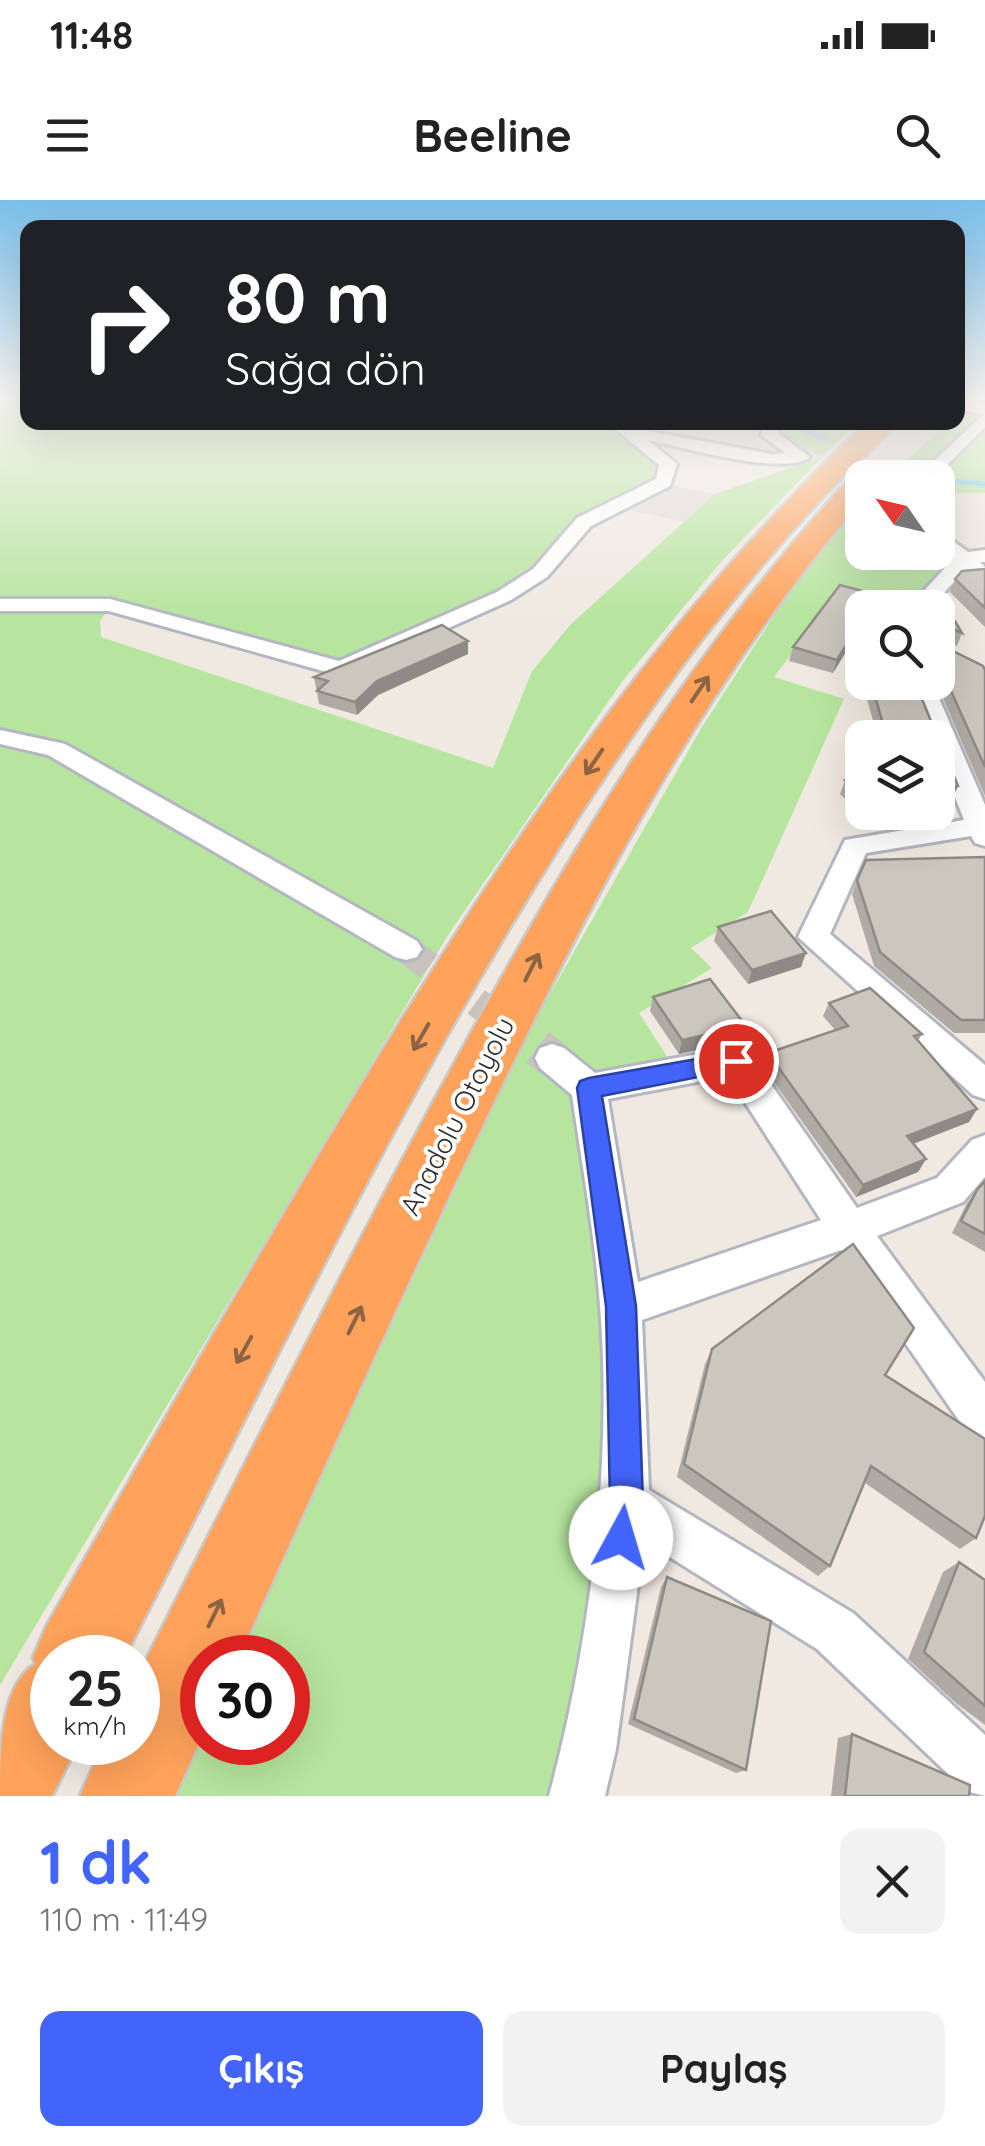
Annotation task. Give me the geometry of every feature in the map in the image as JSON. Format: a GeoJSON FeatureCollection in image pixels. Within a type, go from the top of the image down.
{"type":"FeatureCollection","features":[{"type":"Feature","properties":{"kind":"highway","name":"Anadolu Otoyolu"},"geometry":{"type":"LineString","coordinates":[[89,1635],[336,1181],[513,880],[645,688],[715,596],[794,510],[845,478]]}},
{"type":"Feature","properties":{"kind":"highway","name":"Anadolu Otoyolu"},"geometry":{"type":"LineString","coordinates":[[127,1796],[406,1216],[567,900],[760,599],[845,495]]}},
{"type":"Feature","properties":{"kind":"highway"},"geometry":{"type":"LineString","coordinates":[[2,1796],[30,1743]]}},
{"type":"Feature","properties":{"kind":"street"},"geometry":{"type":"LineString","coordinates":[[0,605],[110,606],[341,669],[504,596],[540,573],[584,522],[664,482],[667,470]]}},
{"type":"Feature","properties":{"kind":"street"},"geometry":{"type":"LineString","coordinates":[[938,590],[975,557],[985,577]]}},
{"type":"Feature","properties":{"kind":"street"},"geometry":{"type":"LineString","coordinates":[[928,700],[983,829],[855,846],[813,937],[985,1086]]}},
{"type":"Feature","properties":{"kind":"street"},"geometry":{"type":"LineString","coordinates":[[0,737],[56,749],[406,949]]}},
{"type":"Feature","properties":{"kind":"street"},"geometry":{"type":"LineString","coordinates":[[552,1058],[589,1088],[621,1306],[626,1503],[589,1749],[578,1796]]}},
{"type":"Feature","properties":{"kind":"street"},"geometry":{"type":"LineString","coordinates":[[589,1088],[736,1061],[849,1230],[985,1420]]}},
{"type":"Feature","properties":{"kind":"street"},"geometry":{"type":"LineString","coordinates":[[621,1306],[849,1230],[950,1190],[985,1151]]}},
{"type":"Feature","properties":{"kind":"street"},"geometry":{"type":"LineString","coordinates":[[626,1503],[835,1631],[985,1772]]}},
{"type":"Feature","properties":{"kind":"green space"},"geometry":{"type":"Polygon","coordinates":[[[0,470],[667,470],[664,482],[584,522],[540,573],[341,669],[111,606],[100,621],[101,637],[493,768],[532,671],[571,624],[715,494],[783,470],[809,470],[719,564],[621,683],[450,932],[0,1685],[0,470]]]}},
{"type":"Feature","properties":{"kind":"green space"},"geometry":{"type":"Polygon","coordinates":[[[955,470],[985,470],[985,493],[955,493],[955,470]]]}},
{"type":"Feature","properties":{"kind":"green space"},"geometry":{"type":"Polygon","coordinates":[[[845,521],[845,570],[953,570],[934,590],[845,590],[845,601],[834,598],[774,677],[844,699],[748,912],[691,948],[712,968],[639,1013],[677,1072],[589,1089],[621,1307],[577,1796],[173,1796],[187,1765],[310,1765],[310,1635],[247,1635],[526,1036],[702,727],[790,591],[845,521]]]}},
{"type":"Feature","properties":{"kind":"green space"},"geometry":{"type":"Polygon","coordinates":[[[955,550],[965,558],[955,568],[955,550]]]}},
{"type":"Feature","properties":{"kind":"shaded area"},"geometry":{"type":"Polygon","coordinates":[[[672,486],[715,494],[684,522],[625,509],[672,486]]]}},
{"type":"Feature","properties":{"kind":"building"},"geometry":{"type":"Polygon","coordinates":[[[985,569],[985,608],[955,579],[962,571],[985,569]]]}},
{"type":"Feature","properties":{"kind":"building"},"geometry":{"type":"Polygon","coordinates":[[[840,585],[859,590],[845,590],[845,647],[837,660],[793,647],[840,585]]]}},
{"type":"Feature","properties":{"kind":"building"},"geometry":{"type":"Polygon","coordinates":[[[442,625],[468,641],[377,681],[355,702],[317,691],[328,681],[314,677],[442,625]]]}},
{"type":"Feature","properties":{"kind":"building"},"geometry":{"type":"Polygon","coordinates":[[[955,652],[985,670],[985,767],[955,700],[955,652]]]}},
{"type":"Feature","properties":{"kind":"building"},"geometry":{"type":"Polygon","coordinates":[[[876,700],[922,700],[931,720],[882,720],[876,700]]]}},
{"type":"Feature","properties":{"kind":"building"},"geometry":{"type":"Polygon","coordinates":[[[985,857],[985,1020],[961,1020],[880,952],[857,880],[866,860],[985,857]]]}},
{"type":"Feature","properties":{"kind":"building"},"geometry":{"type":"Polygon","coordinates":[[[771,911],[806,953],[752,970],[718,927],[771,911]]]}},
{"type":"Feature","properties":{"kind":"building"},"geometry":{"type":"Polygon","coordinates":[[[710,979],[746,1026],[682,1040],[653,997],[710,979]]]}},
{"type":"Feature","properties":{"kind":"building"},"geometry":{"type":"Polygon","coordinates":[[[870,988],[922,1034],[914,1036],[977,1109],[907,1136],[926,1159],[863,1185],[768,1053],[848,1026],[829,1003],[870,988]]]}},
{"type":"Feature","properties":{"kind":"building"},"geometry":{"type":"Polygon","coordinates":[[[985,1181],[985,1234],[961,1221],[985,1181]]]}},
{"type":"Feature","properties":{"kind":"building"},"geometry":{"type":"Polygon","coordinates":[[[853,1244],[914,1328],[885,1375],[985,1439],[985,1516],[976,1538],[871,1466],[830,1566],[684,1464],[712,1349],[853,1244]]]}},
{"type":"Feature","properties":{"kind":"building"},"geometry":{"type":"Polygon","coordinates":[[[959,1562],[985,1580],[985,1706],[924,1652],[959,1562]]]}},
{"type":"Feature","properties":{"kind":"building"},"geometry":{"type":"Polygon","coordinates":[[[667,1577],[771,1621],[746,1770],[634,1719],[667,1577]]]}},
{"type":"Feature","properties":{"kind":"building"},"geometry":{"type":"Polygon","coordinates":[[[852,1734],[970,1785],[969,1796],[845,1796],[852,1734]]]}},
{"type":"Feature","properties":{"kind":"waterway"},"geometry":{"type":"LineString","coordinates":[[955,481],[985,484]]}},
{"type":"Feature","properties":{"kind":"tunnel"},"geometry":{"type":"LineString","coordinates":[[406,949],[495,1016]]}},
{"type":"Feature","properties":{"kind":"tunnel"},"geometry":{"type":"LineString","coordinates":[[492,1013],[552,1058]]}},
{"type":"Feature","properties":{"kind":"route"},"geometry":{"type":"LineString","coordinates":[[621,1538],[626,1503],[621,1306],[589,1088],[736,1061]]}}]}
